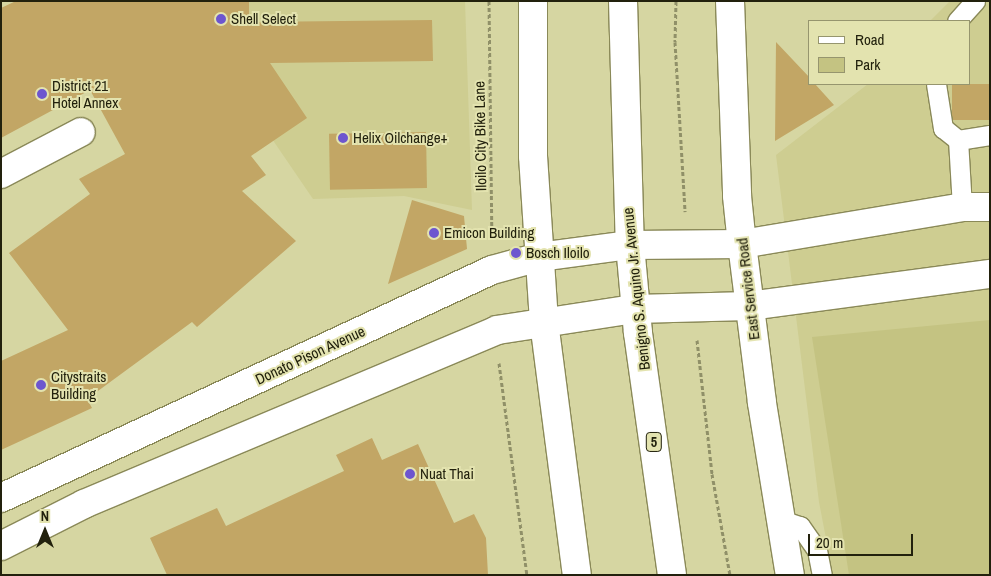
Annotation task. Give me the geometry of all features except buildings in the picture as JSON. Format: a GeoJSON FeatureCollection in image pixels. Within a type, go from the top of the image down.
{"type":"FeatureCollection","features":[{"type":"Feature","properties":{"kind":"main road"},"geometry":{"type":"LineString","coordinates":[[533,1],[533,156],[539,257],[544,322],[576,575]]}},
{"type":"Feature","properties":{"kind":"main road","name":"Benigno S. Aquino Jr. Avenue"},"geometry":{"type":"LineString","coordinates":[[623,1],[630,245],[636,309],[672,575]]}},
{"type":"Feature","properties":{"kind":"main road","name":"East Service Road"},"geometry":{"type":"LineString","coordinates":[[730,1],[738,196],[742,244],[749,306],[790,575]]}},
{"type":"Feature","properties":{"kind":"main road"},"geometry":{"type":"LineString","coordinates":[[1,174],[82,132]]}},
{"type":"Feature","properties":{"kind":"main road","name":"Donato Pison Avenue"},"geometry":{"type":"LineString","coordinates":[[1,498],[492,270],[539,257],[630,245],[742,244],[962,207],[990,206]]}},
{"type":"Feature","properties":{"kind":"main road"},"geometry":{"type":"LineString","coordinates":[[1,546],[84,504],[496,330],[636,309],[749,306],[990,274]]}},
{"type":"Feature","properties":{"kind":"lane"},"geometry":{"type":"LineString","coordinates":[[958,20],[975,1]]}},
{"type":"Feature","properties":{"kind":"lane"},"geometry":{"type":"LineString","coordinates":[[936,85],[943,128],[958,140],[990,135]]}},
{"type":"Feature","properties":{"kind":"lane"},"geometry":{"type":"LineString","coordinates":[[958,140],[962,207]]}},
{"type":"Feature","properties":{"kind":"lane"},"geometry":{"type":"LineString","coordinates":[[781,520],[800,526],[817,550],[822,575]]}},
{"type":"Feature","properties":{"kind":"path","name":"Iloilo City Bike Lane"},"geometry":{"type":"LineString","coordinates":[[489,1],[492,270]]}},
{"type":"Feature","properties":{"kind":"path"},"geometry":{"type":"LineString","coordinates":[[496,330],[501,390],[527,575]]}},
{"type":"Feature","properties":{"kind":"shaded area"},"geometry":{"type":"Polygon","coordinates":[[[178,1],[465,1],[472,210],[404,196],[313,199],[178,1]]]}},
{"type":"Feature","properties":{"kind":"shaded area"},"geometry":{"type":"Polygon","coordinates":[[[950,1],[990,1],[990,575],[833,575],[819,502],[776,155],[867,85],[971,85],[971,20],[931,20],[950,1]]]}},
{"type":"Feature","properties":{"kind":"green space"},"geometry":{"type":"Polygon","coordinates":[[[990,320],[990,575],[849,575],[812,337],[990,320]]]}},
{"type":"Feature","properties":{"kind":"place","name":"Shell Select"},"geometry":{"type":"Point","coordinates":[221,19]}},
{"type":"Feature","properties":{"kind":"place","name":"District 21 Hotel Annex"},"geometry":{"type":"Point","coordinates":[42,94]}},
{"type":"Feature","properties":{"kind":"place","name":"Helix Oilchange+"},"geometry":{"type":"Point","coordinates":[343,138]}},
{"type":"Feature","properties":{"kind":"place","name":"Emicon Building"},"geometry":{"type":"Point","coordinates":[434,233]}},
{"type":"Feature","properties":{"kind":"place","name":"Bosch Iloilo"},"geometry":{"type":"Point","coordinates":[516,253]}},
{"type":"Feature","properties":{"kind":"place","name":"Citystraits Building"},"geometry":{"type":"Point","coordinates":[41,385]}},
{"type":"Feature","properties":{"kind":"place","name":"Nuat Thai"},"geometry":{"type":"Point","coordinates":[410,474]}}]}
